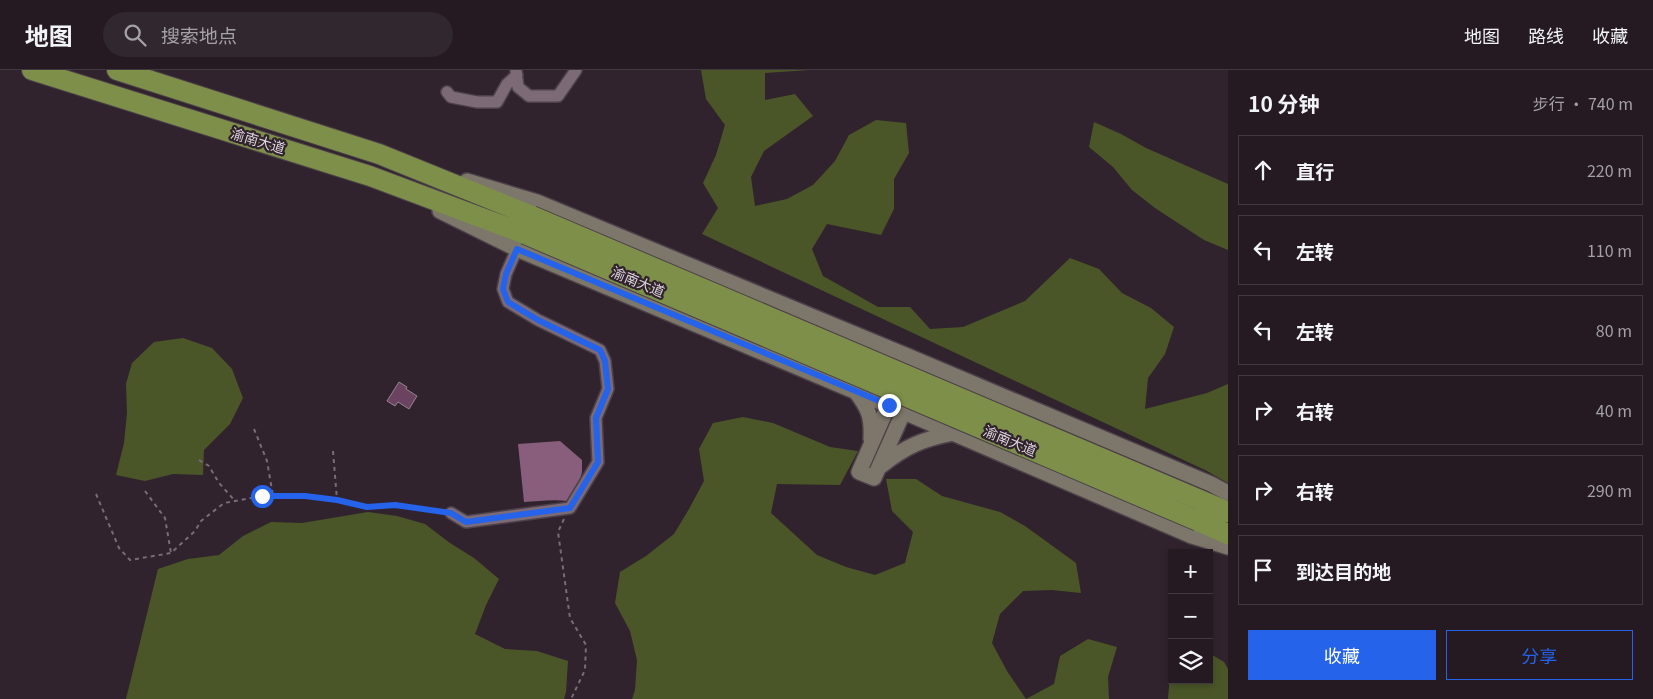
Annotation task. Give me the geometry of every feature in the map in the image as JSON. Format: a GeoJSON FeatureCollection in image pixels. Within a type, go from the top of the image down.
{"type":"FeatureCollection","features":[{"type":"Feature","properties":{"kind":"highway","name":"渝南大道"},"geometry":{"type":"LineString","coordinates":[[32,70],[370,176],[524,233],[1228,512]]}},
{"type":"Feature","properties":{"kind":"highway","name":"渝南大道"},"geometry":{"type":"LineString","coordinates":[[117,70],[379,154],[524,233],[1228,534]]}},
{"type":"Feature","properties":{"kind":"main road"},"geometry":{"type":"LineString","coordinates":[[379,154],[537,202],[926,363],[1212,484],[1228,494]]}},
{"type":"Feature","properties":{"kind":"main road"},"geometry":{"type":"LineString","coordinates":[[524,233],[856,392],[1192,536],[1228,548]]}},
{"type":"Feature","properties":{"kind":"main road"},"geometry":{"type":"LineString","coordinates":[[910,357],[859,472],[874,478],[926,363]]}},
{"type":"Feature","properties":{"kind":"main road"},"geometry":{"type":"LineString","coordinates":[[856,392],[867,407],[872,422],[871,446]]}},
{"type":"Feature","properties":{"kind":"main road"},"geometry":{"type":"LineString","coordinates":[[880,467],[898,452],[913,444],[929,438],[954,433]]}},
{"type":"Feature","properties":{"kind":"street"},"geometry":{"type":"LineString","coordinates":[[517,73],[518,87],[529,96],[558,96],[576,70]]}},
{"type":"Feature","properties":{"kind":"street"},"geometry":{"type":"LineString","coordinates":[[447,92],[451,98],[477,102],[497,102],[507,84],[517,73]]}},
{"type":"Feature","properties":{"kind":"street"},"geometry":{"type":"LineString","coordinates":[[451,513],[466,522],[570,508],[598,462],[596,418],[608,389],[605,361],[600,350],[538,320],[508,302],[503,289],[506,274],[524,233]]}},
{"type":"Feature","properties":{"kind":"path"},"geometry":{"type":"LineString","coordinates":[[254,429],[267,461],[273,496]]}},
{"type":"Feature","properties":{"kind":"path"},"geometry":{"type":"LineString","coordinates":[[333,451],[337,500]]}},
{"type":"Feature","properties":{"kind":"path"},"geometry":{"type":"LineString","coordinates":[[199,460],[209,466],[219,483],[235,501]]}},
{"type":"Feature","properties":{"kind":"path"},"geometry":{"type":"LineString","coordinates":[[145,491],[165,518],[171,553]]}},
{"type":"Feature","properties":{"kind":"path"},"geometry":{"type":"LineString","coordinates":[[96,494],[119,548],[130,560],[171,553],[195,531],[201,521],[224,503],[235,501],[273,496],[305,496],[337,500],[367,507],[395,505],[451,513]]}},
{"type":"Feature","properties":{"kind":"path"},"geometry":{"type":"LineString","coordinates":[[570,508],[558,532],[570,618],[586,645],[585,670],[571,699]]}},
{"type":"Feature","properties":{"kind":"green space"},"geometry":{"type":"Polygon","coordinates":[[[701,70],[809,70],[765,73],[765,100],[795,94],[813,116],[764,151],[751,177],[755,206],[787,199],[813,185],[835,161],[849,135],[876,120],[906,123],[909,153],[894,179],[894,209],[881,235],[827,224],[812,249],[823,276],[878,307],[910,307],[930,329],[963,327],[1025,301],[1070,258],[1099,269],[1122,293],[1151,308],[1174,327],[1165,354],[1148,378],[1145,409],[1207,393],[1228,384],[1228,483],[1207,471],[702,234],[718,208],[703,183],[716,155],[725,125],[706,99],[701,70]]]}},
{"type":"Feature","properties":{"kind":"green space"},"geometry":{"type":"Polygon","coordinates":[[[1094,122],[1146,148],[1228,184],[1228,250],[1204,240],[1155,208],[1132,190],[1113,167],[1089,147],[1094,122]]]}},
{"type":"Feature","properties":{"kind":"green space"},"geometry":{"type":"Polygon","coordinates":[[[183,338],[212,348],[232,369],[243,398],[230,424],[204,450],[203,475],[173,474],[145,481],[116,475],[124,443],[127,413],[126,384],[132,363],[154,342],[183,338]]]}},
{"type":"Feature","properties":{"kind":"green space"},"geometry":{"type":"Polygon","coordinates":[[[743,417],[773,423],[830,447],[858,451],[840,485],[777,484],[771,513],[817,555],[846,567],[875,575],[905,563],[913,532],[892,511],[886,479],[916,479],[942,496],[1000,512],[1025,526],[1076,563],[1081,593],[1052,590],[1023,591],[1000,614],[992,643],[1007,671],[1026,699],[632,699],[635,690],[637,660],[630,631],[615,603],[620,572],[646,556],[674,534],[704,481],[699,449],[713,423],[743,417]]]}},
{"type":"Feature","properties":{"kind":"green space"},"geometry":{"type":"Polygon","coordinates":[[[368,512],[397,516],[425,524],[474,558],[499,579],[486,605],[475,634],[505,649],[537,651],[568,661],[564,699],[126,699],[158,569],[188,559],[219,555],[243,536],[271,522],[302,523],[368,512]]]}},
{"type":"Feature","properties":{"kind":"green space"},"geometry":{"type":"Polygon","coordinates":[[[1088,639],[1117,647],[1108,677],[1109,699],[1026,699],[1054,684],[1060,656],[1088,639]]]}},
{"type":"Feature","properties":{"kind":"green space"},"geometry":{"type":"Polygon","coordinates":[[[1213,655],[1224,662],[1228,669],[1228,699],[1168,699],[1169,684],[1213,684],[1213,655]]]}},
{"type":"Feature","properties":{"kind":"shaded area"},"geometry":{"type":"Polygon","coordinates":[[[560,441],[582,460],[582,472],[575,497],[568,501],[524,502],[518,444],[560,441]]]}},
{"type":"Feature","properties":{"kind":"building"},"geometry":{"type":"Polygon","coordinates":[[[399,382],[417,396],[409,409],[398,402],[395,406],[387,401],[399,382]]]}},
{"type":"Feature","properties":{"kind":"route"},"geometry":{"type":"LineString","coordinates":[[262,496],[305,496],[337,500],[367,507],[395,505],[451,513],[466,522],[570,508],[598,462],[596,418],[608,389],[605,361],[600,350],[538,320],[508,302],[503,289],[506,274],[517,249],[889,405]]}}]}
